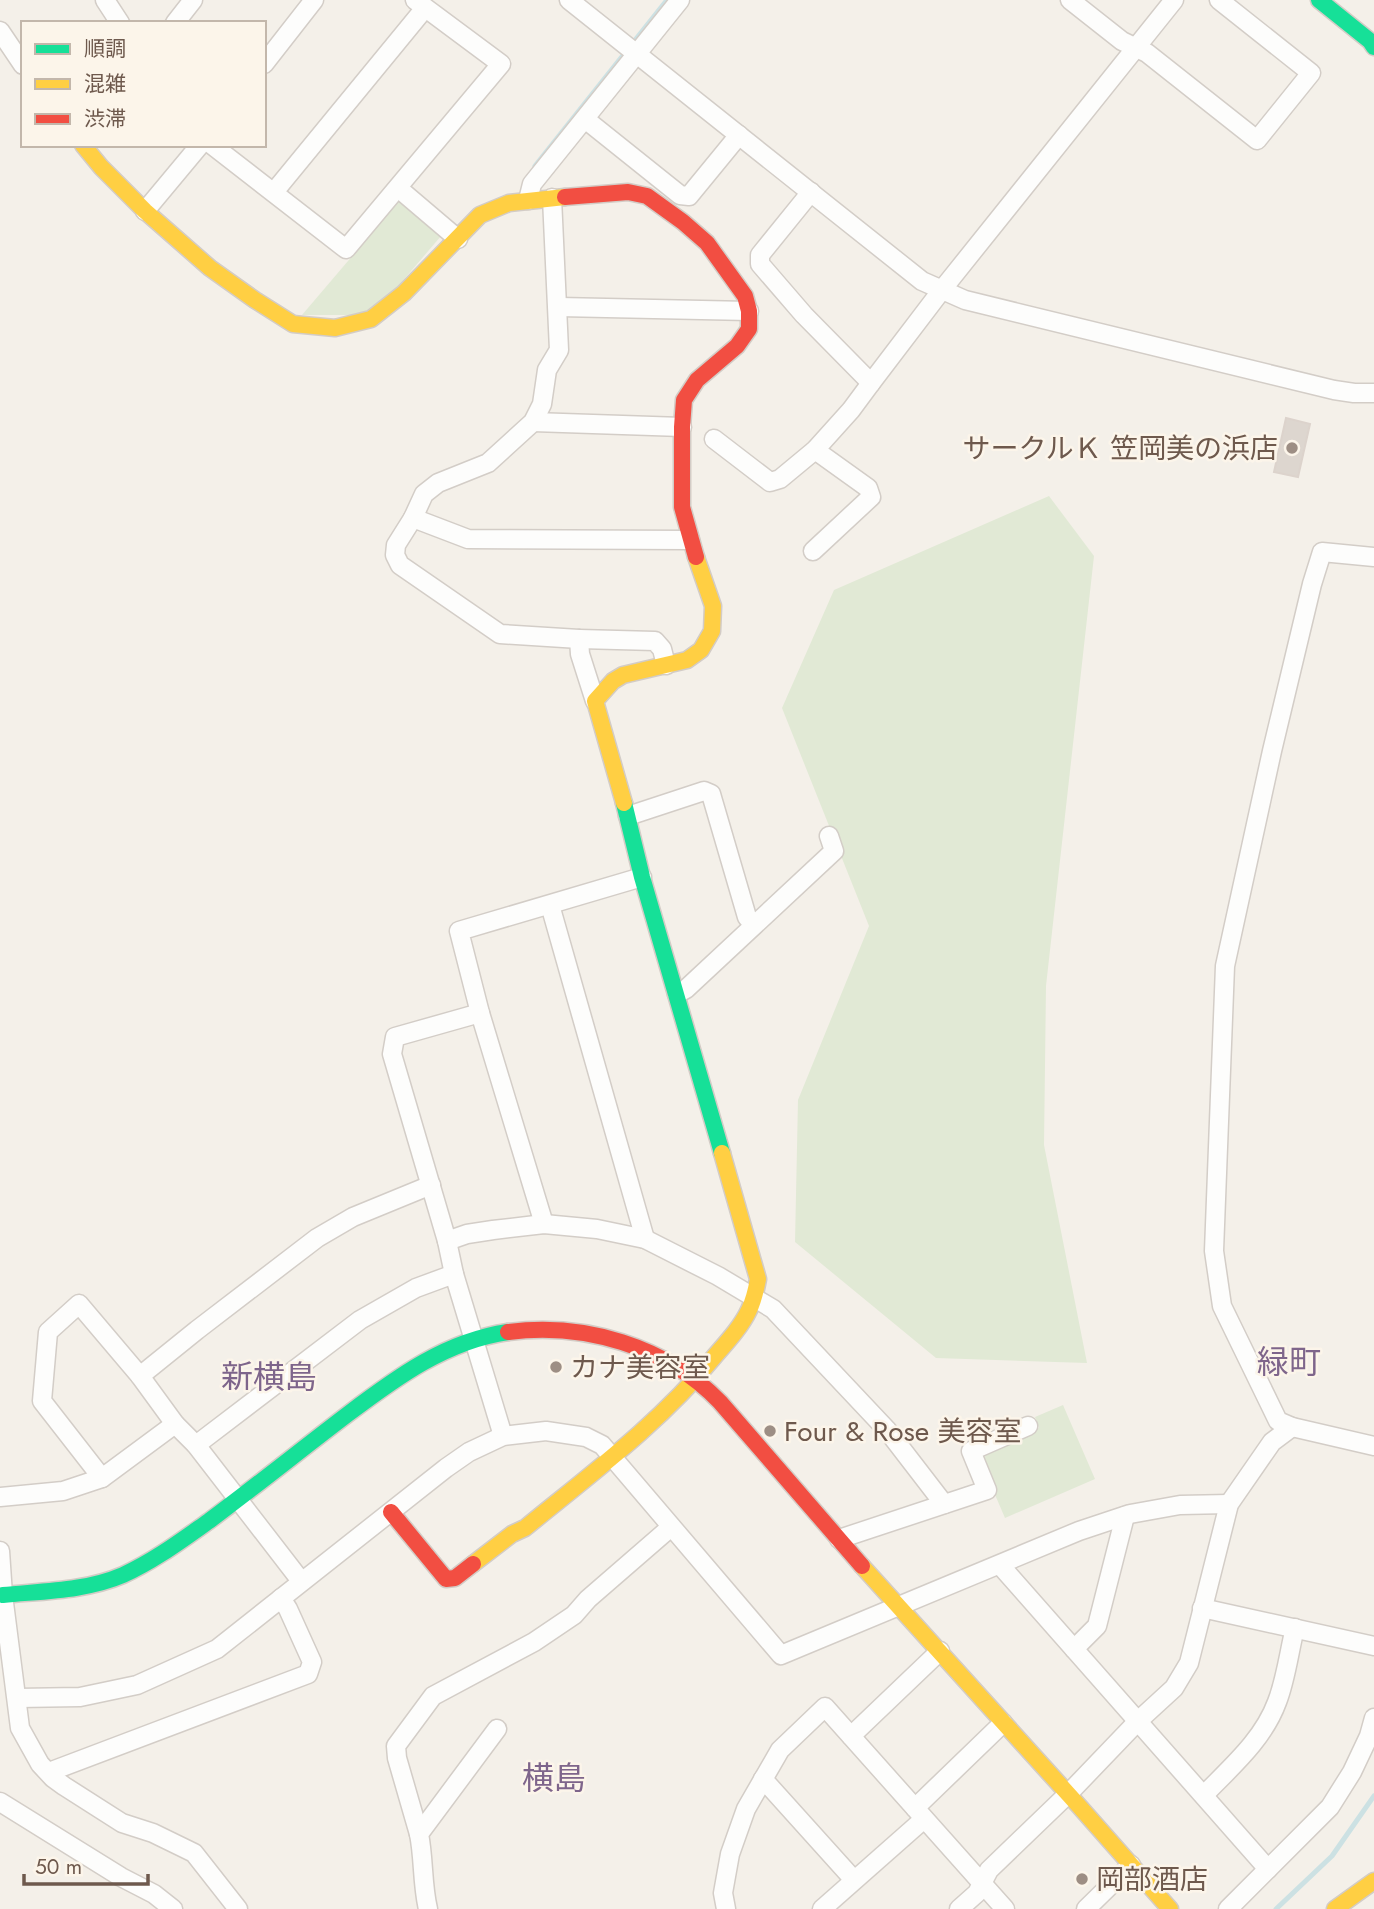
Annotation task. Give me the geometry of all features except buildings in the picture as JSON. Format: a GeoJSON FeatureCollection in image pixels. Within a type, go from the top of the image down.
{"type":"FeatureCollection","features":[{"type":"Feature","properties":{"kind":"street"},"geometry":{"type":"LineString","coordinates":[[105,0],[119,21]]}},
{"type":"Feature","properties":{"kind":"street"},"geometry":{"type":"LineString","coordinates":[[177,21],[193,0]]}},
{"type":"Feature","properties":{"kind":"street"},"geometry":{"type":"LineString","coordinates":[[266,61],[314,0]]}},
{"type":"Feature","properties":{"kind":"street"},"geometry":{"type":"LineString","coordinates":[[569,0],[922,281],[965,300],[1321,387],[1354,393],[1374,393]]}},
{"type":"Feature","properties":{"kind":"street"},"geometry":{"type":"LineString","coordinates":[[528,200],[532,184],[681,0]]}},
{"type":"Feature","properties":{"kind":"street"},"geometry":{"type":"LineString","coordinates":[[1070,0],[1122,41],[1147,52],[1257,140],[1311,73],[1219,0]]}},
{"type":"Feature","properties":{"kind":"street"},"geometry":{"type":"LineString","coordinates":[[714,439],[770,482],[780,479],[815,450],[852,410],[942,290],[1174,0]]}},
{"type":"Feature","properties":{"kind":"street"},"geometry":{"type":"LineString","coordinates":[[1319,0],[1374,47]]}},
{"type":"Feature","properties":{"kind":"street"},"geometry":{"type":"LineString","coordinates":[[215,147],[346,249],[501,64],[420,4],[274,192]]}},
{"type":"Feature","properties":{"kind":"street"},"geometry":{"type":"LineString","coordinates":[[0,31],[21,62]]}},
{"type":"Feature","properties":{"kind":"street"},"geometry":{"type":"LineString","coordinates":[[585,119],[680,195],[689,196],[739,135]]}},
{"type":"Feature","properties":{"kind":"street"},"geometry":{"type":"LineString","coordinates":[[85,147],[145,211],[210,268],[293,324],[335,328],[371,319],[404,293],[480,215],[509,203],[628,192],[647,196],[707,243],[745,296],[749,329],[737,346],[697,380],[684,400],[682,507],[690,540],[713,606],[712,631],[701,650],[687,660],[623,675],[613,681],[595,701]]}},
{"type":"Feature","properties":{"kind":"street"},"geometry":{"type":"LineString","coordinates":[[145,211],[198,147]]}},
{"type":"Feature","properties":{"kind":"street"},"geometry":{"type":"LineString","coordinates":[[398,188],[458,239]]}},
{"type":"Feature","properties":{"kind":"street"},"geometry":{"type":"LineString","coordinates":[[811,192],[760,255],[760,264],[804,315],[870,383]]}},
{"type":"Feature","properties":{"kind":"street"},"geometry":{"type":"LineString","coordinates":[[552,198],[559,350],[547,370],[542,404],[533,422],[488,463],[438,484],[424,495],[396,545],[395,555],[400,565],[500,634],[655,641],[662,649],[666,665]]}},
{"type":"Feature","properties":{"kind":"street"},"geometry":{"type":"LineString","coordinates":[[559,307],[748,311]]}},
{"type":"Feature","properties":{"kind":"street"},"geometry":{"type":"LineString","coordinates":[[533,422],[682,427]]}},
{"type":"Feature","properties":{"kind":"street"},"geometry":{"type":"LineString","coordinates":[[813,551],[871,497],[868,488],[815,450]]}},
{"type":"Feature","properties":{"kind":"street"},"geometry":{"type":"LineString","coordinates":[[413,518],[468,539],[690,540]]}},
{"type":"Feature","properties":{"kind":"street"},"geometry":{"type":"LineString","coordinates":[[1374,557],[1322,552],[1275,738],[1225,966],[1214,1251],[1222,1306],[1278,1421],[1292,1427],[1374,1446]]}},
{"type":"Feature","properties":{"kind":"street"},"geometry":{"type":"LineString","coordinates":[[391,1512],[446,1579],[455,1578],[512,1534],[526,1528],[611,1458],[696,1380],[747,1314],[754,1298],[758,1279],[642,877],[628,816],[580,654],[579,639]]}},
{"type":"Feature","properties":{"kind":"street"},"geometry":{"type":"LineString","coordinates":[[628,816],[704,791],[711,794],[747,917],[754,925]]}},
{"type":"Feature","properties":{"kind":"street"},"geometry":{"type":"LineString","coordinates":[[677,994],[686,989],[834,851],[829,836]]}},
{"type":"Feature","properties":{"kind":"street"},"geometry":{"type":"LineString","coordinates":[[544,1224],[480,1013],[459,931],[642,877]]}},
{"type":"Feature","properties":{"kind":"street"},"geometry":{"type":"LineString","coordinates":[[550,905],[645,1239]]}},
{"type":"Feature","properties":{"kind":"street"},"geometry":{"type":"LineString","coordinates":[[480,1013],[395,1037],[392,1054],[503,1436]]}},
{"type":"Feature","properties":{"kind":"street"},"geometry":{"type":"LineString","coordinates":[[140,1376],[317,1238],[353,1217],[431,1185]]}},
{"type":"Feature","properties":{"kind":"street"},"geometry":{"type":"LineString","coordinates":[[447,1241],[467,1234],[544,1224],[597,1229],[645,1239],[718,1276],[774,1309],[887,1430],[944,1504]]}},
{"type":"Feature","properties":{"kind":"street"},"geometry":{"type":"LineString","coordinates":[[196,1446],[360,1320],[416,1288],[454,1274]]}},
{"type":"Feature","properties":{"kind":"street"},"geometry":{"type":"LineString","coordinates":[[102,1478],[42,1401],[48,1332],[79,1304],[140,1376],[175,1424],[196,1446],[301,1581]]}},
{"type":"Feature","properties":{"kind":"street"},"geometry":{"type":"LineString","coordinates":[[2,1595],[94,1585],[134,1570],[169,1549],[238,1500],[411,1367],[444,1350],[475,1338],[510,1331],[554,1329],[597,1335],[638,1348],[696,1380],[711,1392],[1170,1909]]}},
{"type":"Feature","properties":{"kind":"street"},"geometry":{"type":"LineString","coordinates":[[0,1497],[63,1491],[102,1478],[175,1424]]}},
{"type":"Feature","properties":{"kind":"street"},"geometry":{"type":"LineString","coordinates":[[839,1539],[988,1490],[971,1451],[1028,1426]]}},
{"type":"Feature","properties":{"kind":"street"},"geometry":{"type":"LineString","coordinates":[[959,1909],[977,1893],[989,1870],[1174,1688],[1189,1663],[1229,1504],[1272,1441],[1292,1427]]}},
{"type":"Feature","properties":{"kind":"street"},"geometry":{"type":"LineString","coordinates":[[18,1698],[80,1697],[137,1685],[217,1650],[454,1462],[503,1436],[546,1431],[586,1437],[602,1446],[781,1654],[1079,1531],[1125,1516],[1180,1505],[1229,1504]]}},
{"type":"Feature","properties":{"kind":"street"},"geometry":{"type":"LineString","coordinates":[[1074,1649],[1097,1626],[1125,1516]]}},
{"type":"Feature","properties":{"kind":"street"},"geometry":{"type":"LineString","coordinates":[[428,1909],[419,1834],[396,1746],[433,1696],[534,1642],[574,1615],[588,1599],[671,1527]]}},
{"type":"Feature","properties":{"kind":"street"},"geometry":{"type":"LineString","coordinates":[[0,1551],[2,1595],[20,1728],[40,1764],[64,1786],[122,1823],[153,1833],[194,1853],[239,1909]]}},
{"type":"Feature","properties":{"kind":"street"},"geometry":{"type":"LineString","coordinates":[[1000,1565],[1268,1869]]}},
{"type":"Feature","properties":{"kind":"street"},"geometry":{"type":"LineString","coordinates":[[49,1772],[308,1674],[312,1662],[281,1598]]}},
{"type":"Feature","properties":{"kind":"street"},"geometry":{"type":"LineString","coordinates":[[1202,1608],[1374,1646]]}},
{"type":"Feature","properties":{"kind":"street"},"geometry":{"type":"LineString","coordinates":[[1203,1795],[1257,1739],[1269,1720],[1278,1701],[1295,1628]]}},
{"type":"Feature","properties":{"kind":"street"},"geometry":{"type":"LineString","coordinates":[[851,1736],[940,1651]]}},
{"type":"Feature","properties":{"kind":"street"},"geometry":{"type":"LineString","coordinates":[[726,1909],[723,1893],[730,1854],[746,1809],[780,1750],[825,1707],[1005,1909]]}},
{"type":"Feature","properties":{"kind":"street"},"geometry":{"type":"LineString","coordinates":[[1228,1909],[1330,1807],[1352,1772],[1374,1718]]}},
{"type":"Feature","properties":{"kind":"street"},"geometry":{"type":"LineString","coordinates":[[822,1909],[919,1814],[1003,1723]]}},
{"type":"Feature","properties":{"kind":"street"},"geometry":{"type":"LineString","coordinates":[[419,1834],[497,1729]]}},
{"type":"Feature","properties":{"kind":"street"},"geometry":{"type":"LineString","coordinates":[[763,1779],[854,1880]]}},
{"type":"Feature","properties":{"kind":"street"},"geometry":{"type":"LineString","coordinates":[[0,1802],[121,1877],[154,1894],[173,1909]]}},
{"type":"Feature","properties":{"kind":"street"},"geometry":{"type":"LineString","coordinates":[[1086,1909],[1131,1865]]}},
{"type":"Feature","properties":{"kind":"street"},"geometry":{"type":"LineString","coordinates":[[1335,1909],[1373,1879]]}},
{"type":"Feature","properties":{"kind":"green space"},"geometry":{"type":"Polygon","coordinates":[[[400,200],[441,236],[388,298],[359,315],[302,315],[400,200]]]}},
{"type":"Feature","properties":{"kind":"green space"},"geometry":{"type":"Polygon","coordinates":[[[1049,496],[1094,556],[1046,986],[1044,1145],[1087,1363],[936,1358],[795,1242],[798,1100],[869,926],[782,708],[834,590],[1049,496]]]}},
{"type":"Feature","properties":{"kind":"green space"},"geometry":{"type":"Polygon","coordinates":[[[1063,1405],[1095,1479],[1005,1518],[978,1455],[1039,1428],[1035,1417],[1063,1405]]]}},
{"type":"Feature","properties":{"kind":"waterway"},"geometry":{"type":"LineString","coordinates":[[535,166],[667,0]]}},
{"type":"Feature","properties":{"kind":"waterway"},"geometry":{"type":"LineString","coordinates":[[1276,1909],[1332,1856],[1374,1796]]}},
{"type":"Feature","properties":{"kind":"traffic: fast"},"geometry":{"type":"LineString","coordinates":[[1319,0],[1374,47]]}},
{"type":"Feature","properties":{"kind":"traffic: fast"},"geometry":{"type":"LineString","coordinates":[[624,803],[642,877],[722,1153]]}},
{"type":"Feature","properties":{"kind":"traffic: fast"},"geometry":{"type":"LineString","coordinates":[[3,1595],[79,1587],[123,1575],[168,1550],[209,1521],[348,1414],[423,1362],[464,1343],[508,1332]]}},
{"type":"Feature","properties":{"kind":"traffic: slow"},"geometry":{"type":"LineString","coordinates":[[85,147],[145,211],[210,268],[293,324],[335,328],[371,319],[404,293],[480,215],[509,203],[565,197]]}},
{"type":"Feature","properties":{"kind":"traffic: slow"},"geometry":{"type":"LineString","coordinates":[[624,803],[595,701],[613,681],[623,675],[687,660],[701,650],[712,631],[713,606],[696,557]]}},
{"type":"Feature","properties":{"kind":"traffic: slow"},"geometry":{"type":"LineString","coordinates":[[473,1564],[512,1534],[525,1528],[648,1426],[693,1381],[746,1316],[754,1299],[758,1279],[722,1153]]}},
{"type":"Feature","properties":{"kind":"traffic: slow"},"geometry":{"type":"LineString","coordinates":[[862,1566],[1170,1909]]}},
{"type":"Feature","properties":{"kind":"traffic: slow"},"geometry":{"type":"LineString","coordinates":[[1335,1909],[1374,1881]]}},
{"type":"Feature","properties":{"kind":"traffic: jam"},"geometry":{"type":"LineString","coordinates":[[565,197],[628,192],[647,196],[707,243],[745,296],[749,311],[749,329],[737,346],[697,380],[684,400],[682,507],[696,557]]}},
{"type":"Feature","properties":{"kind":"traffic: jam"},"geometry":{"type":"LineString","coordinates":[[508,1332],[566,1331],[594,1335],[622,1342],[675,1366],[720,1402],[862,1566]]}},
{"type":"Feature","properties":{"kind":"traffic: jam"},"geometry":{"type":"LineString","coordinates":[[391,1512],[446,1579],[455,1578],[473,1564]]}},
{"type":"Feature","properties":{"kind":"place","name":"サークルＫ 笠岡美の浜店"},"geometry":{"type":"Point","coordinates":[1292,448]}},
{"type":"Feature","properties":{"kind":"place","name":"カナ美容室"},"geometry":{"type":"Point","coordinates":[556,1367]}},
{"type":"Feature","properties":{"kind":"place","name":"Four & Rose 美容室"},"geometry":{"type":"Point","coordinates":[770,1431]}},
{"type":"Feature","properties":{"kind":"place","name":"岡部酒店"},"geometry":{"type":"Point","coordinates":[1082,1879]}},
{"type":"Feature","properties":{"kind":"district","name":"緑町"},"geometry":{"type":"Point","coordinates":[1289,1362]}},
{"type":"Feature","properties":{"kind":"district","name":"新横島"},"geometry":{"type":"Point","coordinates":[269,1377]}},
{"type":"Feature","properties":{"kind":"district","name":"横島"},"geometry":{"type":"Point","coordinates":[554,1778]}}]}
